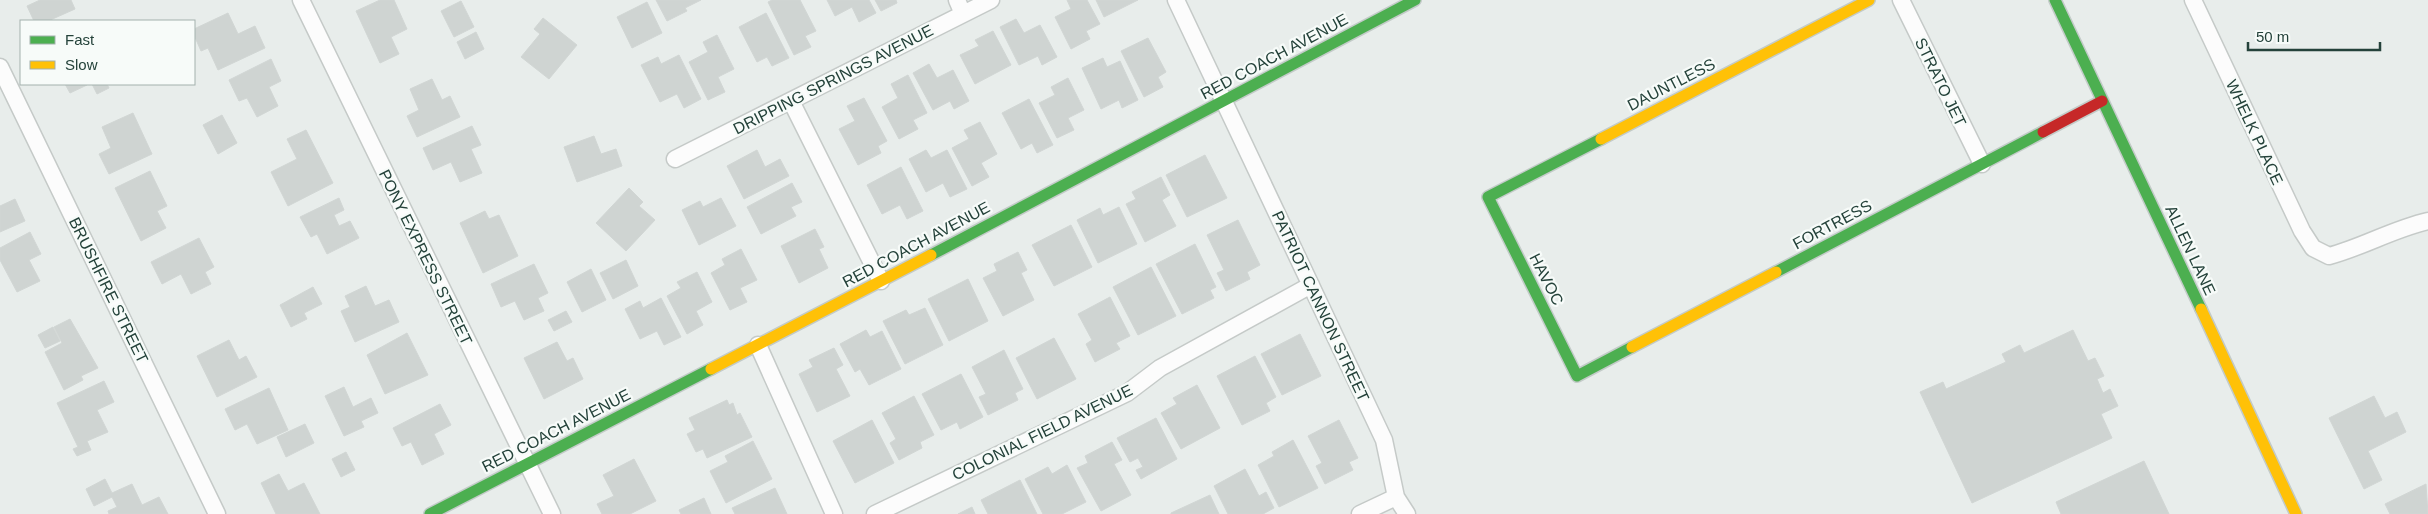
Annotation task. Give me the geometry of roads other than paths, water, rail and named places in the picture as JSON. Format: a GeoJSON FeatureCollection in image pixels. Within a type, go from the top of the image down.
{"type":"FeatureCollection","features":[{"type":"Feature","properties":{"kind":"street","name":"PONY EXPRESS STREET"},"geometry":{"type":"LineString","coordinates":[[301,0],[552,514]]}},
{"type":"Feature","properties":{"kind":"street","name":"DRIPPING SPRINGS AVENUE"},"geometry":{"type":"LineString","coordinates":[[675,158],[791,101],[960,7],[991,0]]}},
{"type":"Feature","properties":{"kind":"street","name":"PATRIOT CANNON STREET"},"geometry":{"type":"LineString","coordinates":[[1176,0],[1384,440],[1396,497],[1408,514]]}},
{"type":"Feature","properties":{"kind":"street","name":"RED COACH AVENUE"},"geometry":{"type":"LineString","coordinates":[[430,514],[1224,102],[1413,0]]}},
{"type":"Feature","properties":{"kind":"street","name":"DAUNTLESS"},"geometry":{"type":"LineString","coordinates":[[1488,198],[1868,0]]}},
{"type":"Feature","properties":{"kind":"street","name":"STRATO JET"},"geometry":{"type":"LineString","coordinates":[[1901,0],[1982,164]]}},
{"type":"Feature","properties":{"kind":"street","name":"ALLEN LANE"},"geometry":{"type":"LineString","coordinates":[[2055,0],[2175,252],[2296,514]]}},
{"type":"Feature","properties":{"kind":"street","name":"WHELK PLACE"},"geometry":{"type":"LineString","coordinates":[[2193,0],[2302,231],[2313,248],[2328,256],[2352,250],[2408,226],[2428,221]]}},
{"type":"Feature","properties":{"kind":"street","name":"BRUSHFIRE STREET"},"geometry":{"type":"LineString","coordinates":[[0,67],[217,514]]}},
{"type":"Feature","properties":{"kind":"street"},"geometry":{"type":"LineString","coordinates":[[791,101],[881,281]]}},
{"type":"Feature","properties":{"kind":"street","name":"FORTRESS"},"geometry":{"type":"LineString","coordinates":[[1577,376],[2102,101]]}},
{"type":"Feature","properties":{"kind":"street","name":"HAVOC"},"geometry":{"type":"LineString","coordinates":[[1488,198],[1577,376]]}},
{"type":"Feature","properties":{"kind":"street","name":"COLONIAL FIELD AVENUE"},"geometry":{"type":"LineString","coordinates":[[875,514],[1127,393],[1160,368],[1311,285]]}},
{"type":"Feature","properties":{"kind":"street"},"geometry":{"type":"LineString","coordinates":[[758,345],[834,514]]}},
{"type":"Feature","properties":{"kind":"street"},"geometry":{"type":"LineString","coordinates":[[1360,514],[1396,497]]}}]}
